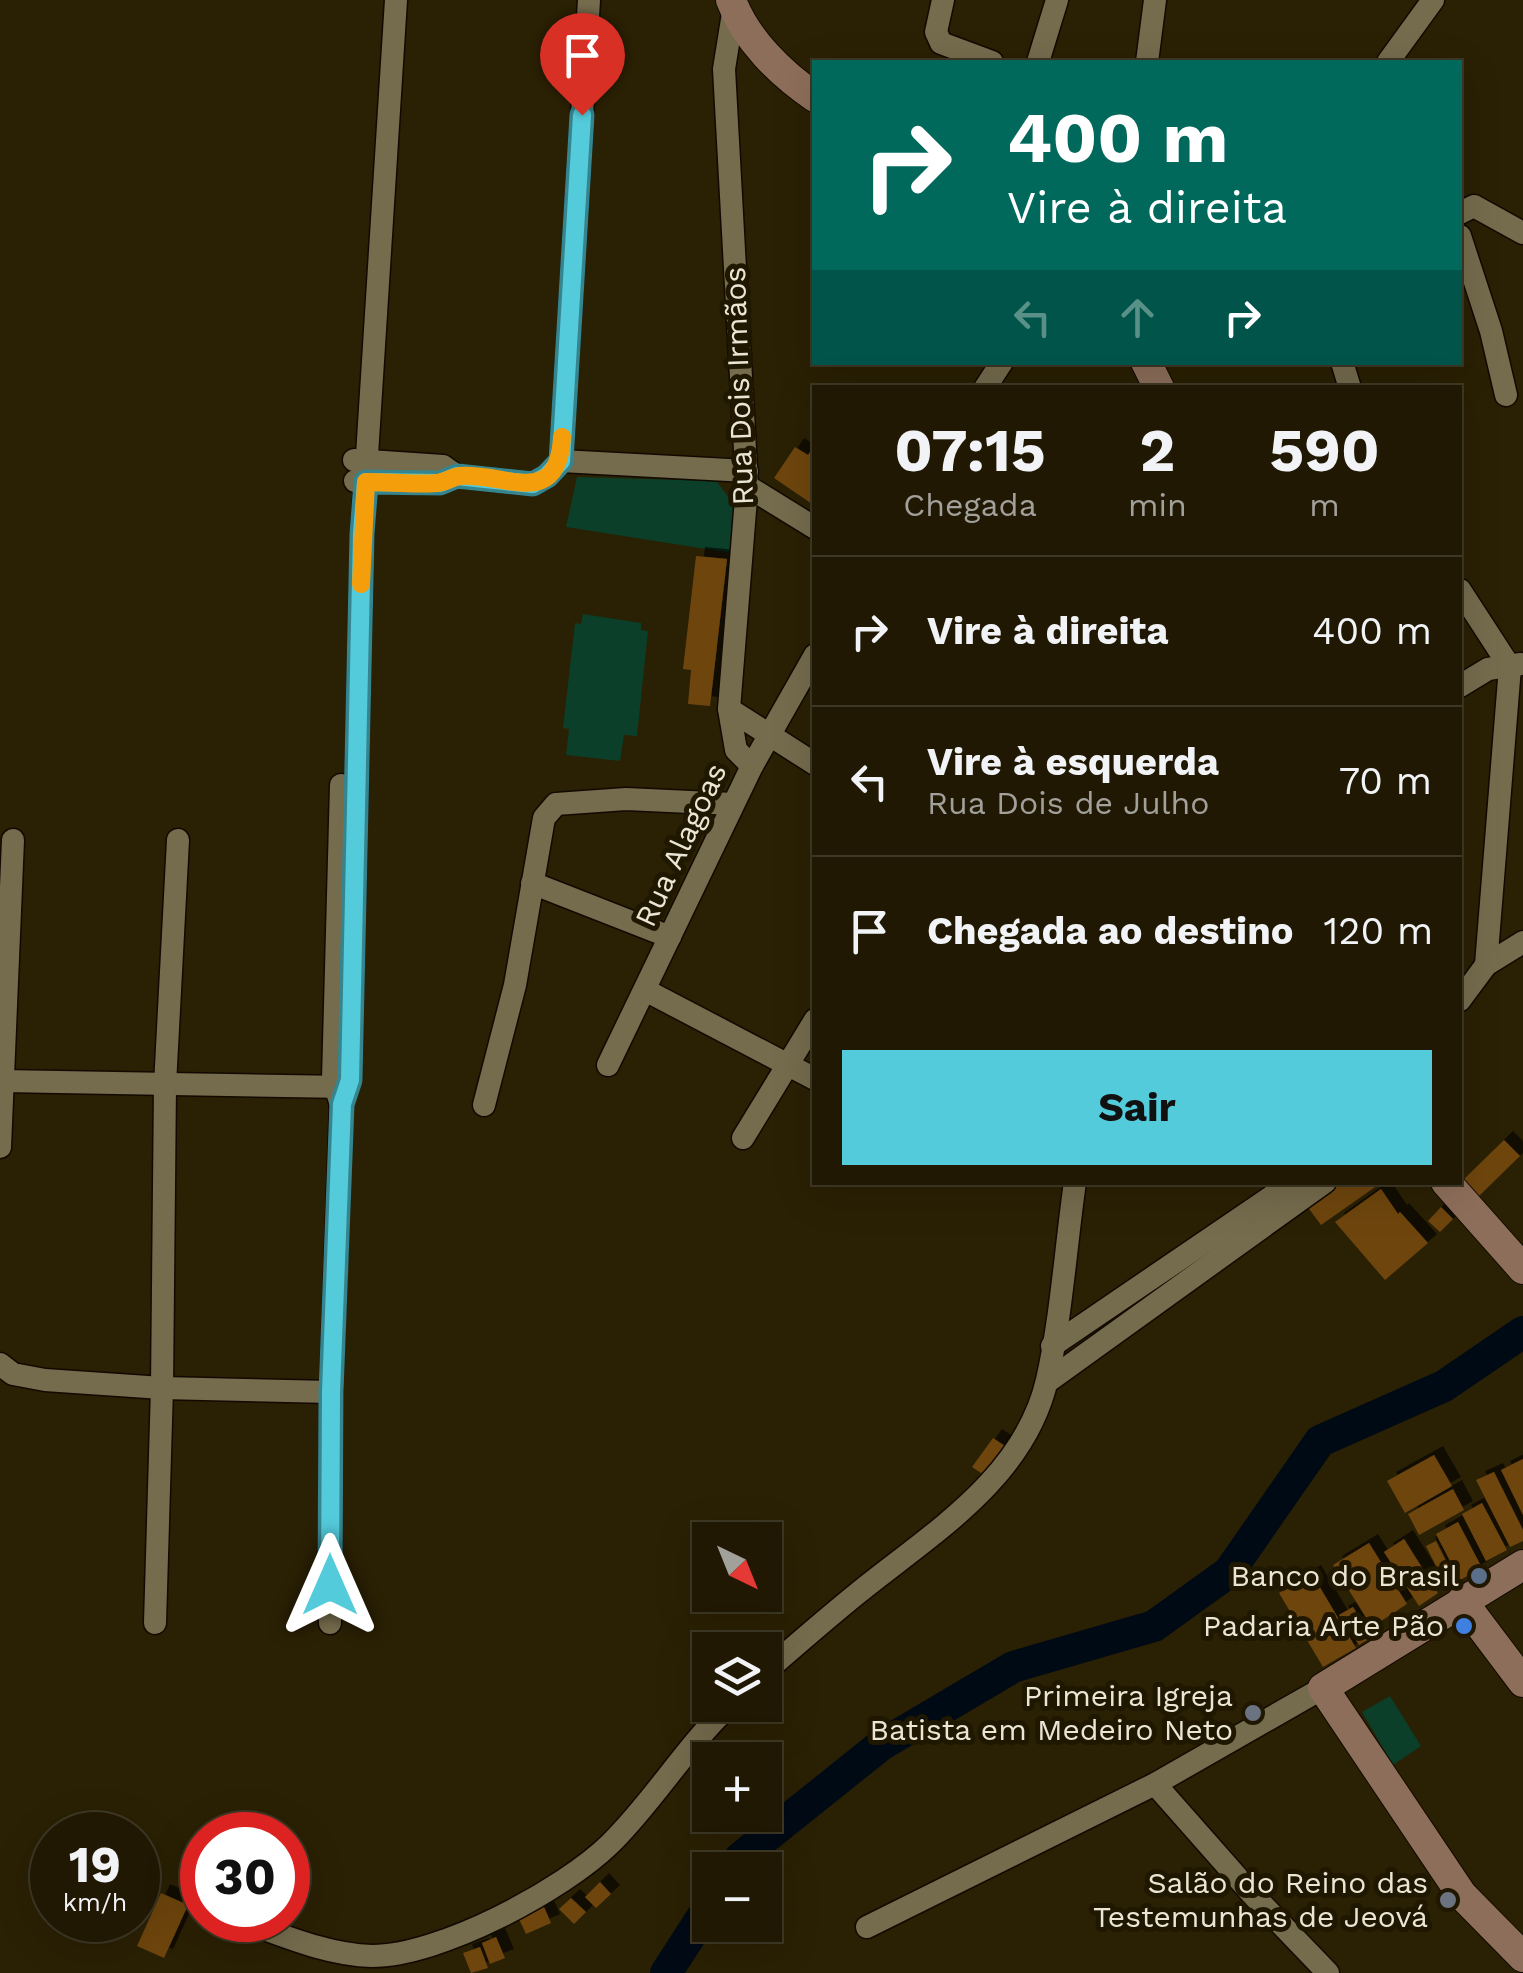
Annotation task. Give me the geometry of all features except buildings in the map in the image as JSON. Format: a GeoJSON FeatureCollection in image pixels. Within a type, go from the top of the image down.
{"type":"FeatureCollection","features":[{"type":"Feature","properties":{"kind":"street"},"geometry":{"type":"LineString","coordinates":[[330,1623],[331,1392],[352,657],[361,471],[370,430],[396,0]]}},
{"type":"Feature","properties":{"kind":"street"},"geometry":{"type":"LineString","coordinates":[[361,471],[443,466],[457,476],[533,484],[561,461],[589,0]]}},
{"type":"Feature","properties":{"kind":"street"},"geometry":{"type":"LineString","coordinates":[[942,0],[937,36],[941,44],[986,60]]}},
{"type":"Feature","properties":{"kind":"street"},"geometry":{"type":"LineString","coordinates":[[1039,60],[1058,0]]}},
{"type":"Feature","properties":{"kind":"street"},"geometry":{"type":"LineString","coordinates":[[1147,60],[1155,0]]}},
{"type":"Feature","properties":{"kind":"street"},"geometry":{"type":"LineString","coordinates":[[1389,60],[1433,0]]}},
{"type":"Feature","properties":{"kind":"street"},"geometry":{"type":"LineString","coordinates":[[732,4],[762,50],[794,83],[812,95]]}},
{"type":"Feature","properties":{"kind":"street","name":"Rua Dois Irmãos"},"geometry":{"type":"LineString","coordinates":[[732,4],[724,68],[725,102],[747,479],[730,709],[736,750],[752,766]]}},
{"type":"Feature","properties":{"kind":"street"},"geometry":{"type":"LineString","coordinates":[[1462,212],[1474,206],[1523,232]]}},
{"type":"Feature","properties":{"kind":"street"},"geometry":{"type":"LineString","coordinates":[[1462,242],[1491,331],[1506,395]]}},
{"type":"Feature","properties":{"kind":"street"},"geometry":{"type":"LineString","coordinates":[[561,461],[747,479],[812,526]]}},
{"type":"Feature","properties":{"kind":"street"},"geometry":{"type":"LineString","coordinates":[[1462,593],[1517,665],[1486,965]]}},
{"type":"Feature","properties":{"kind":"street","name":"Rua Alagoas"},"geometry":{"type":"LineString","coordinates":[[608,1065],[768,733],[812,660]]}},
{"type":"Feature","properties":{"kind":"street"},"geometry":{"type":"LineString","coordinates":[[1462,685],[1488,669],[1517,665]]}},
{"type":"Feature","properties":{"kind":"street"},"geometry":{"type":"LineString","coordinates":[[730,709],[812,762]]}},
{"type":"Feature","properties":{"kind":"street"},"geometry":{"type":"LineString","coordinates":[[484,1105],[516,985],[544,818],[556,804],[626,798],[733,804]]}},
{"type":"Feature","properties":{"kind":"street"},"geometry":{"type":"LineString","coordinates":[[0,1146],[13,840]]}},
{"type":"Feature","properties":{"kind":"street"},"geometry":{"type":"LineString","coordinates":[[155,1623],[165,1085],[178,840]]}},
{"type":"Feature","properties":{"kind":"street"},"geometry":{"type":"LineString","coordinates":[[532,883],[670,938]]}},
{"type":"Feature","properties":{"kind":"street"},"geometry":{"type":"LineString","coordinates":[[1462,997],[1486,965],[1523,942]]}},
{"type":"Feature","properties":{"kind":"street"},"geometry":{"type":"LineString","coordinates":[[644,990],[812,1077]]}},
{"type":"Feature","properties":{"kind":"street"},"geometry":{"type":"LineString","coordinates":[[743,1138],[812,1025]]}},
{"type":"Feature","properties":{"kind":"street"},"geometry":{"type":"LineString","coordinates":[[2,1081],[342,1093]]}},
{"type":"Feature","properties":{"kind":"street"},"geometry":{"type":"LineString","coordinates":[[782,1658],[951,1522],[1014,1453],[1047,1382],[1075,1185]]}},
{"type":"Feature","properties":{"kind":"street"},"geometry":{"type":"LineString","coordinates":[[1052,1346],[1290,1185]]}},
{"type":"Feature","properties":{"kind":"street"},"geometry":{"type":"LineString","coordinates":[[1047,1382],[1321,1185]]}},
{"type":"Feature","properties":{"kind":"street"},"geometry":{"type":"LineString","coordinates":[[1456,1194],[1523,1269]]}},
{"type":"Feature","properties":{"kind":"street"},"geometry":{"type":"LineString","coordinates":[[0,1364],[13,1374],[45,1380],[162,1388],[331,1392]]}},
{"type":"Feature","properties":{"kind":"street"},"geometry":{"type":"LineString","coordinates":[[867,1927],[1156,1784],[1323,1688],[1523,1564]]}},
{"type":"Feature","properties":{"kind":"street"},"geometry":{"type":"LineString","coordinates":[[1462,1601],[1523,1682]]}},
{"type":"Feature","properties":{"kind":"street"},"geometry":{"type":"LineString","coordinates":[[1323,1688],[1462,1896],[1523,1957]]}},
{"type":"Feature","properties":{"kind":"street"},"geometry":{"type":"LineString","coordinates":[[299,1942],[371,1956],[402,1953],[458,1936],[582,1869],[612,1842],[712,1722]]}},
{"type":"Feature","properties":{"kind":"street"},"geometry":{"type":"LineString","coordinates":[[1156,1784],[1252,1894],[1328,1973]]}},
{"type":"Feature","properties":{"kind":"green space"},"geometry":{"type":"Polygon","coordinates":[[[577,477],[716,481],[735,505],[732,553],[566,527],[577,477]]]}},
{"type":"Feature","properties":{"kind":"green space"},"geometry":{"type":"Polygon","coordinates":[[[583,614],[641,623],[641,630],[648,631],[637,736],[624,735],[620,761],[566,755],[569,729],[563,728],[575,623],[581,624],[583,614]]]}},
{"type":"Feature","properties":{"kind":"green space"},"geometry":{"type":"Polygon","coordinates":[[[1390,1696],[1421,1746],[1393,1765],[1362,1712],[1390,1696]]]}},
{"type":"Feature","properties":{"kind":"waterway"},"geometry":{"type":"LineString","coordinates":[[747,1852],[881,1745],[1013,1667],[1154,1626],[1229,1572],[1320,1441],[1444,1386],[1523,1332]]}},
{"type":"Feature","properties":{"kind":"waterway"},"geometry":{"type":"LineString","coordinates":[[666,1973],[692,1933]]}},
{"type":"Feature","properties":{"kind":"slow traffic"},"geometry":{"type":"LineString","coordinates":[[361,584],[366,482],[440,483],[457,476],[533,484],[561,461],[562,437]]}},
{"type":"Feature","properties":{"kind":"place","name":"Banco do Brasil"},"geometry":{"type":"Point","coordinates":[1479,1576]}},
{"type":"Feature","properties":{"kind":"place","name":"Padaria Arte Pão"},"geometry":{"type":"Point","coordinates":[1464,1626]}},
{"type":"Feature","properties":{"kind":"place","name":"Primeira Igreja Batista em Medeiro Neto"},"geometry":{"type":"Point","coordinates":[1253,1713]}},
{"type":"Feature","properties":{"kind":"place","name":"Salão do Reino das Testemunhas de Jeová"},"geometry":{"type":"Point","coordinates":[1448,1900]}},
{"type":"Feature","properties":{"kind":"route"},"geometry":{"type":"LineString","coordinates":[[330,1585],[331,1392],[342,1104],[350,1080],[366,482],[440,483],[457,476],[533,484],[561,461],[582,115]]}}]}
